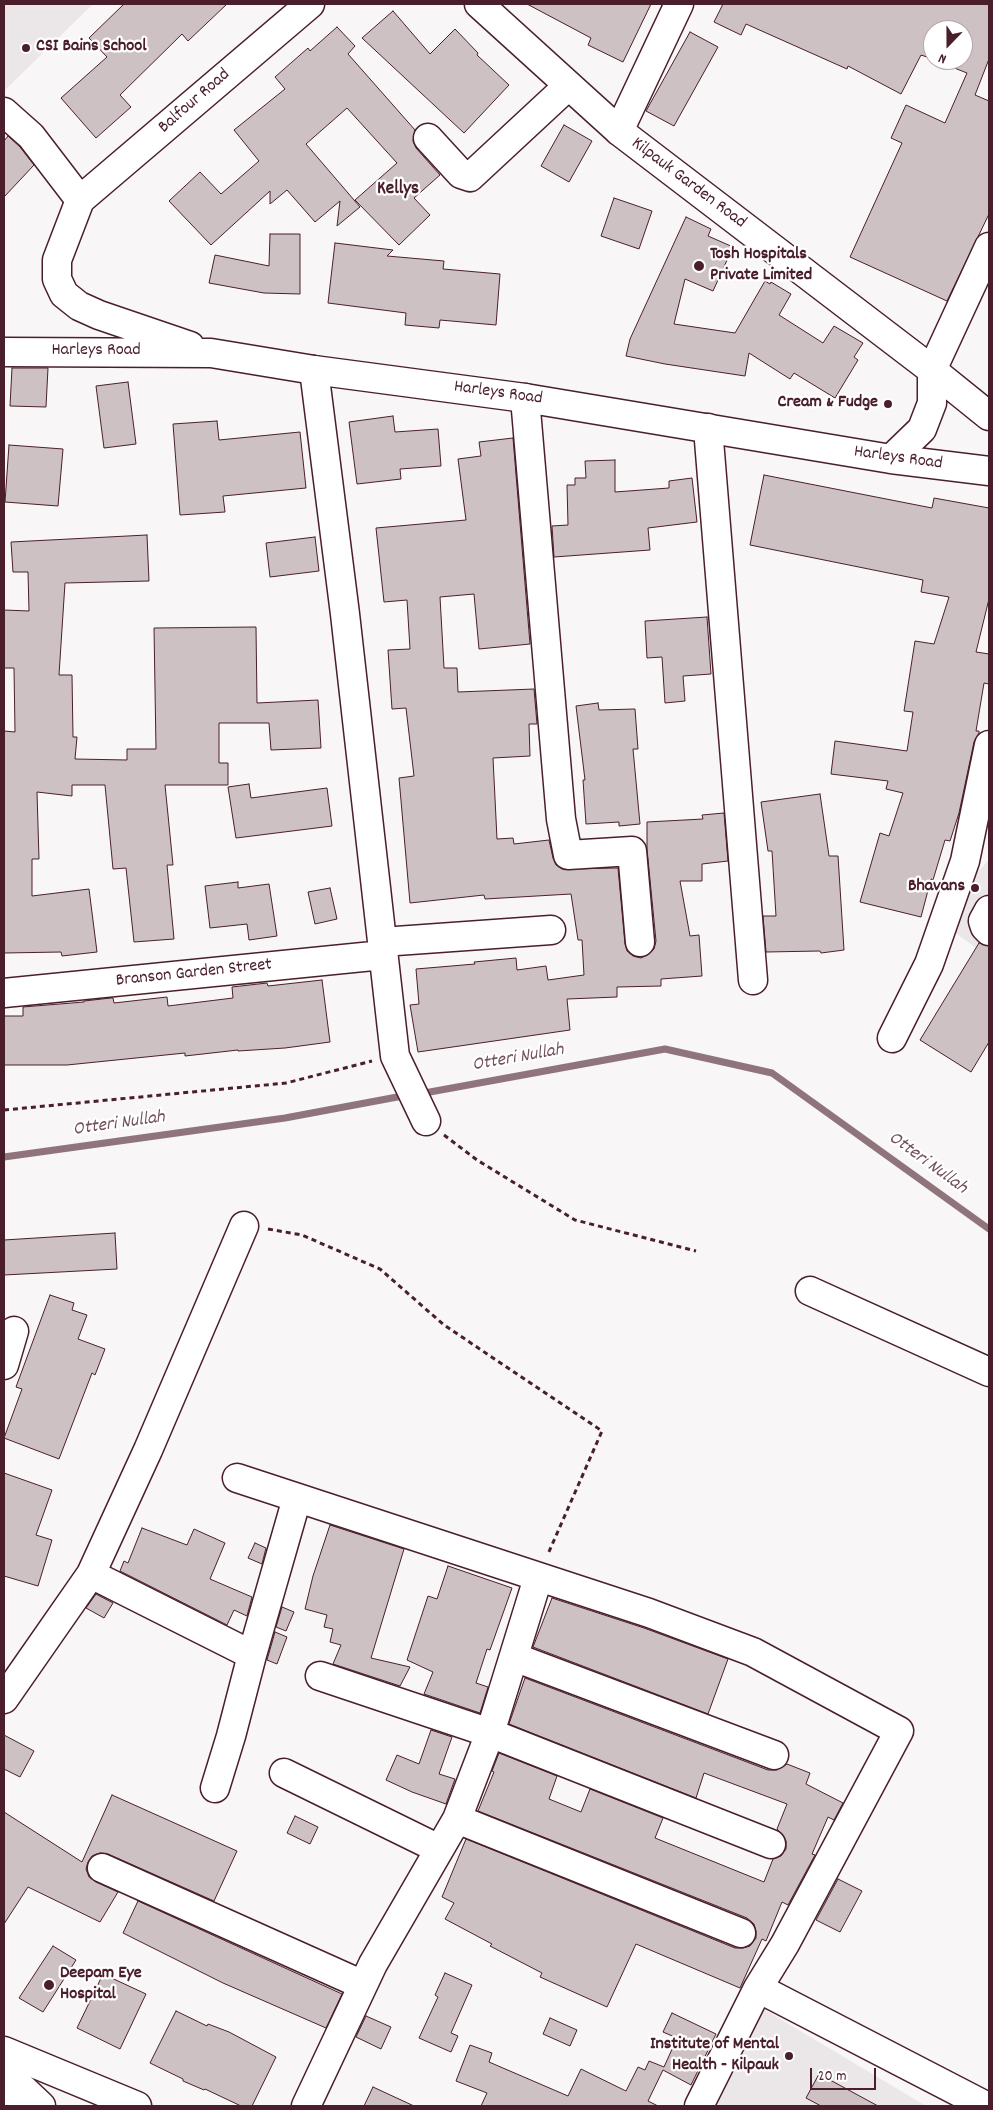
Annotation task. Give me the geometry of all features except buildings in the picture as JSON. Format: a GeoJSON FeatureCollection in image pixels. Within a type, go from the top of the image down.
{"type":"FeatureCollection","features":[{"type":"Feature","properties":{"kind":"street","name":"Balfour Road"},"geometry":{"type":"LineString","coordinates":[[80,200],[310,4]]}},
{"type":"Feature","properties":{"kind":"street","name":"Kilpauk Garden Road"},"geometry":{"type":"LineString","coordinates":[[478,4],[619,131],[932,370],[989,416]]}},
{"type":"Feature","properties":{"kind":"street"},"geometry":{"type":"LineString","coordinates":[[619,131],[679,4]]}},
{"type":"Feature","properties":{"kind":"street"},"geometry":{"type":"LineString","coordinates":[[428,138],[461,174],[470,177],[568,86]]}},
{"type":"Feature","properties":{"kind":"street"},"geometry":{"type":"LineString","coordinates":[[4,112],[31,136],[80,200],[57,260],[57,279],[64,294],[79,306],[99,315],[210,353]]}},
{"type":"Feature","properties":{"kind":"street"},"geometry":{"type":"LineString","coordinates":[[891,459],[922,429],[932,403],[932,370],[989,247]]}},
{"type":"Feature","properties":{"kind":"street","name":"Harleys Road"},"geometry":{"type":"LineString","coordinates":[[4,352],[210,353],[314,370],[525,398],[891,459],[989,471]]}},
{"type":"Feature","properties":{"kind":"street"},"geometry":{"type":"LineString","coordinates":[[314,370],[345,614],[394,1056],[426,1122]]}},
{"type":"Feature","properties":{"kind":"street"},"geometry":{"type":"LineString","coordinates":[[525,398],[561,819],[568,854],[632,851],[640,942]]}},
{"type":"Feature","properties":{"kind":"street"},"geometry":{"type":"LineString","coordinates":[[708,428],[753,980]]}},
{"type":"Feature","properties":{"kind":"street"},"geometry":{"type":"LineString","coordinates":[[892,1038],[929,964],[966,861],[989,745]]}},
{"type":"Feature","properties":{"kind":"street"},"geometry":{"type":"LineString","coordinates":[[989,910],[983,921],[985,928],[989,931]]}},
{"type":"Feature","properties":{"kind":"street","name":"Branson Garden Street"},"geometry":{"type":"LineString","coordinates":[[4,993],[551,930]]}},
{"type":"Feature","properties":{"kind":"street"},"geometry":{"type":"LineString","coordinates":[[4,1699],[91,1574],[148,1450],[244,1226]]}},
{"type":"Feature","properties":{"kind":"street"},"geometry":{"type":"LineString","coordinates":[[810,1291],[989,1372]]}},
{"type":"Feature","properties":{"kind":"street"},"geometry":{"type":"LineString","coordinates":[[4,1365],[14,1331]]}},
{"type":"Feature","properties":{"kind":"street"},"geometry":{"type":"LineString","coordinates":[[237,1478],[649,1613],[753,1652],[899,1731],[786,1944],[758,1988],[699,2106]]}},
{"type":"Feature","properties":{"kind":"street"},"geometry":{"type":"LineString","coordinates":[[215,1788],[232,1736],[252,1655],[297,1498]]}},
{"type":"Feature","properties":{"kind":"street"},"geometry":{"type":"LineString","coordinates":[[91,1574],[252,1655]]}},
{"type":"Feature","properties":{"kind":"street"},"geometry":{"type":"LineString","coordinates":[[306,2106],[373,1964],[457,1818],[490,1733],[538,1578]]}},
{"type":"Feature","properties":{"kind":"street"},"geometry":{"type":"LineString","coordinates":[[514,1658],[774,1755]]}},
{"type":"Feature","properties":{"kind":"street"},"geometry":{"type":"LineString","coordinates":[[320,1676],[490,1733],[771,1844]]}},
{"type":"Feature","properties":{"kind":"street"},"geometry":{"type":"LineString","coordinates":[[284,1772],[438,1849]]}},
{"type":"Feature","properties":{"kind":"street"},"geometry":{"type":"LineString","coordinates":[[457,1818],[741,1933]]}},
{"type":"Feature","properties":{"kind":"street"},"geometry":{"type":"LineString","coordinates":[[102,1868],[363,1985]]}},
{"type":"Feature","properties":{"kind":"street"},"geometry":{"type":"LineString","coordinates":[[758,1988],[986,2106]]}},
{"type":"Feature","properties":{"kind":"street"},"geometry":{"type":"LineString","coordinates":[[4,2051],[137,2106]]}},
{"type":"Feature","properties":{"kind":"street"},"geometry":{"type":"LineString","coordinates":[[4,2071],[41,2106]]}},
{"type":"Feature","properties":{"kind":"street"},"geometry":{"type":"LineString","coordinates":[[4,2102],[8,2106]]}},
{"type":"Feature","properties":{"kind":"path"},"geometry":{"type":"LineString","coordinates":[[4,1110],[286,1083],[394,1056]]}},
{"type":"Feature","properties":{"kind":"path"},"geometry":{"type":"LineString","coordinates":[[426,1122],[477,1160],[575,1220],[696,1251]]}},
{"type":"Feature","properties":{"kind":"path"},"geometry":{"type":"LineString","coordinates":[[244,1226],[302,1235],[380,1269],[444,1325],[602,1431],[538,1578]]}},
{"type":"Feature","properties":{"kind":"shaded area","name":"CSI Bains School"},"geometry":{"type":"Polygon","coordinates":[[[4,4],[93,4],[4,91],[4,4]]]}},
{"type":"Feature","properties":{"kind":"shaded area","name":"Bhavans"},"geometry":{"type":"Polygon","coordinates":[[[989,860],[989,957],[933,917],[989,860]]]}},
{"type":"Feature","properties":{"kind":"shaded area","name":"Institute of Mental Health - Kilpauk"},"geometry":{"type":"Polygon","coordinates":[[[760,2007],[926,2106],[711,2106],[760,2007]]]}},
{"type":"Feature","properties":{"kind":"waterway","name":"Otteri Nullah"},"geometry":{"type":"LineString","coordinates":[[419,1094],[665,1049],[772,1073],[989,1229]]}},
{"type":"Feature","properties":{"kind":"waterway","name":"Otteri Nullah"},"geometry":{"type":"LineString","coordinates":[[4,1157],[285,1118],[408,1095]]}},
{"type":"Feature","properties":{"kind":"place","name":"CSI Bains School"},"geometry":{"type":"Point","coordinates":[26,48]}},
{"type":"Feature","properties":{"kind":"place","name":"Tosh Hospitals Private Limited"},"geometry":{"type":"Point","coordinates":[699,266]}},
{"type":"Feature","properties":{"kind":"place","name":"Cream & Fudge"},"geometry":{"type":"Point","coordinates":[888,404]}},
{"type":"Feature","properties":{"kind":"place","name":"Bhavans"},"geometry":{"type":"Point","coordinates":[975,888]}},
{"type":"Feature","properties":{"kind":"place","name":"Deepam Eye Hospital"},"geometry":{"type":"Point","coordinates":[49,1985]}},
{"type":"Feature","properties":{"kind":"place","name":"Institute of Mental Health - Kilpauk"},"geometry":{"type":"Point","coordinates":[789,2056]}},
{"type":"Feature","properties":{"kind":"district","name":"Kellys"},"geometry":{"type":"Point","coordinates":[398,190]}}]}
